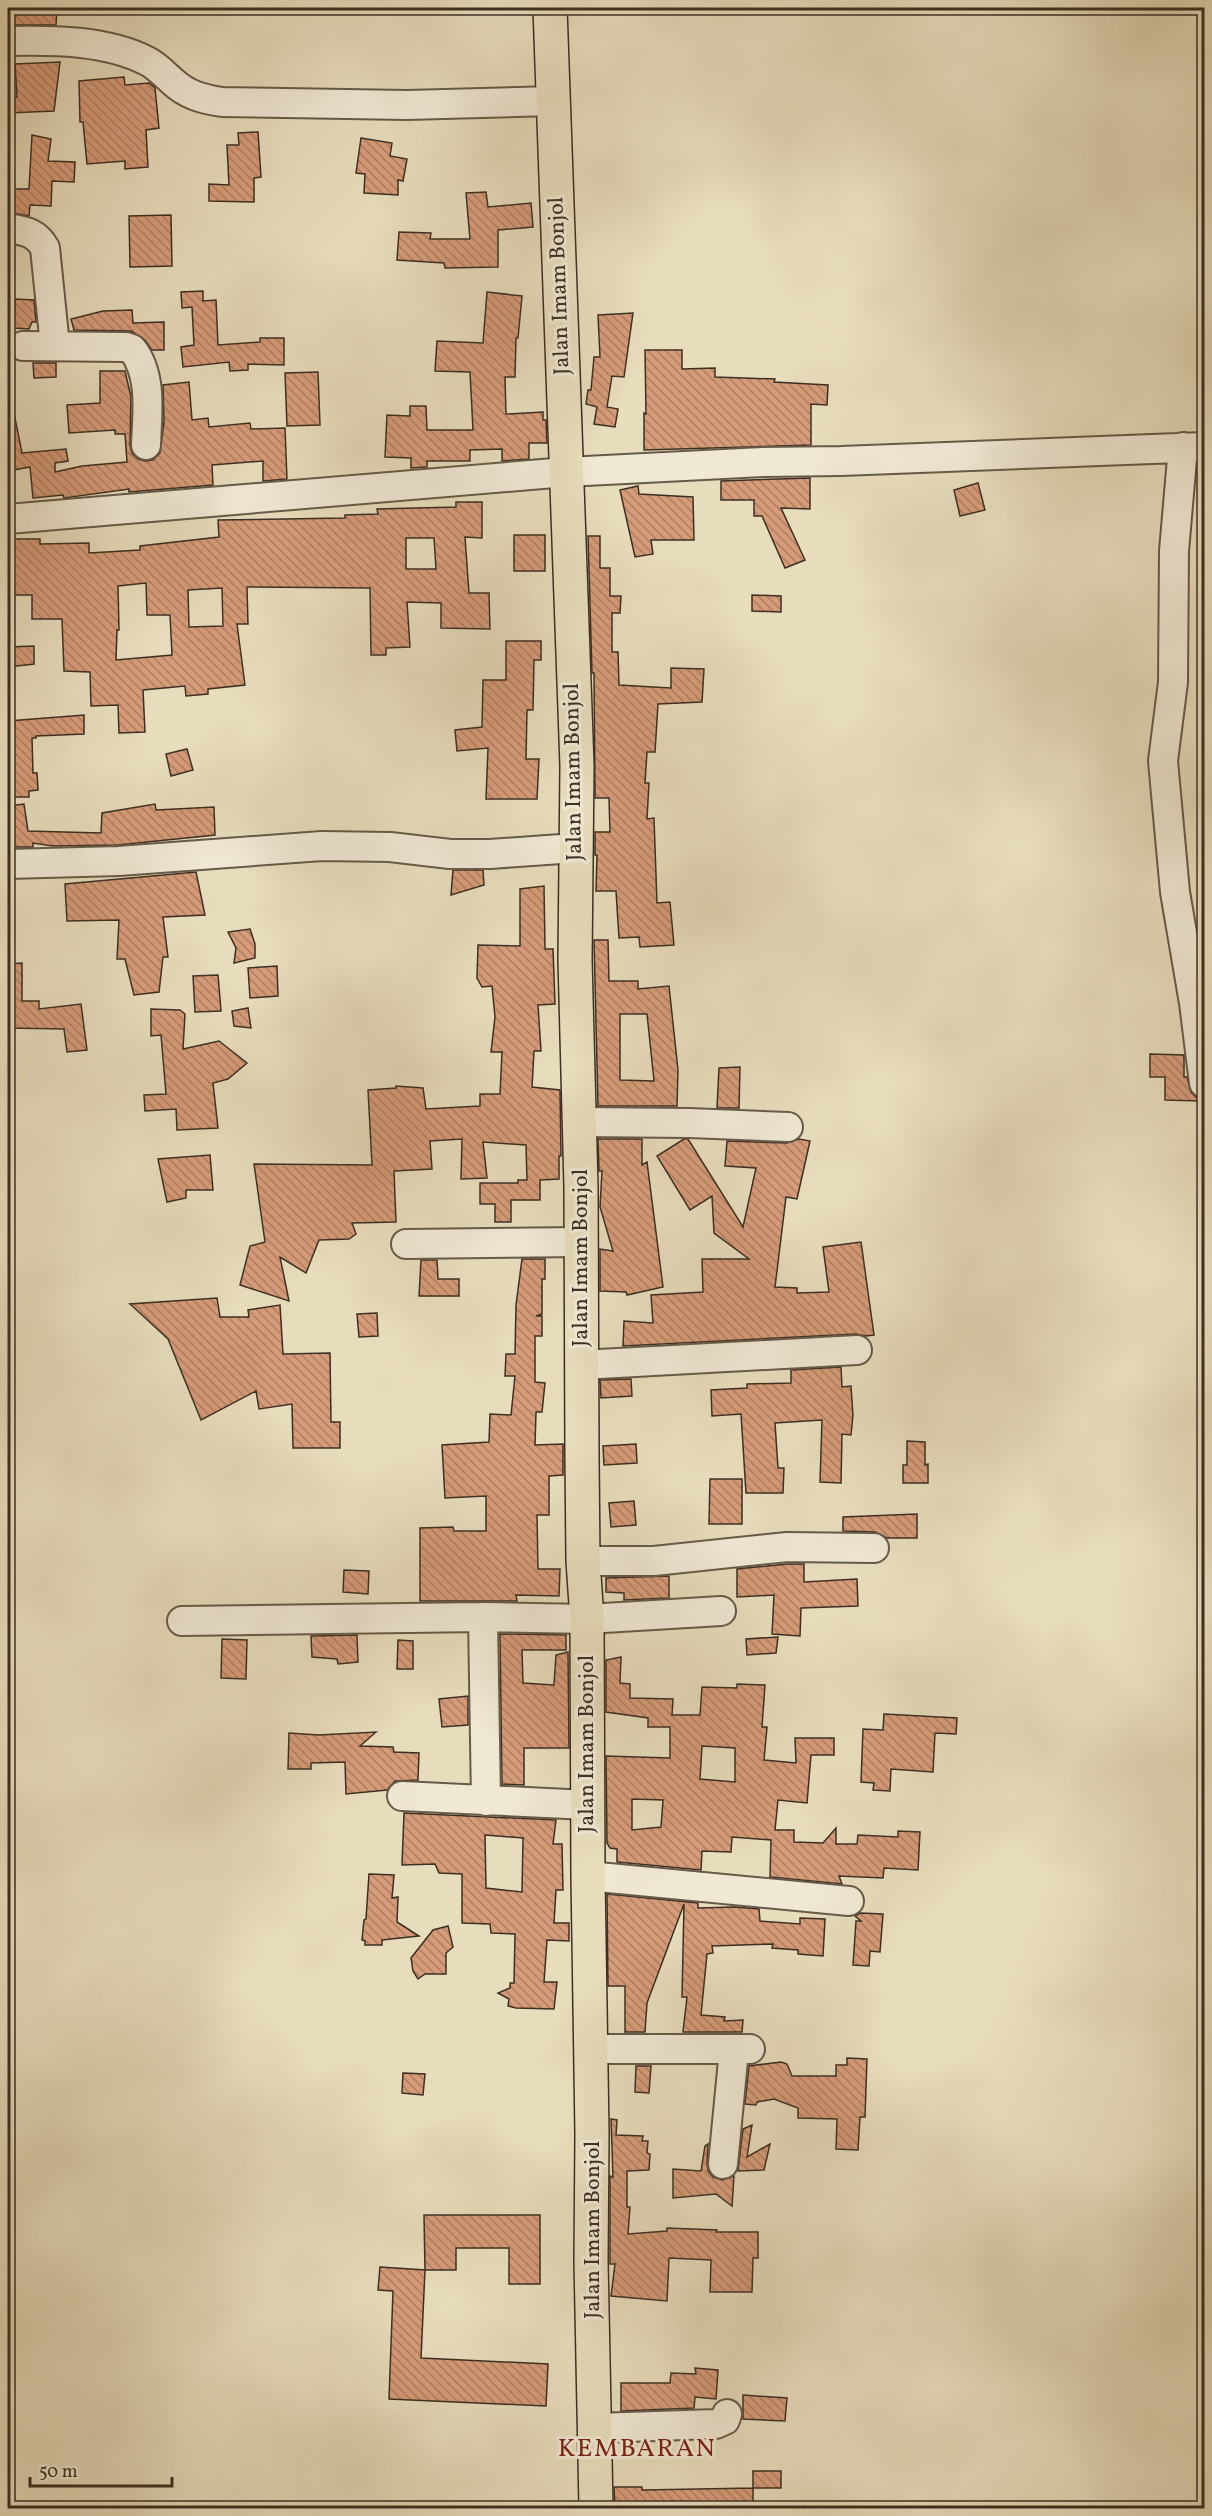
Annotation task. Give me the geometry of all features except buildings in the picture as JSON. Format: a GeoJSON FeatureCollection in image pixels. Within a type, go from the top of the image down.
{"type":"FeatureCollection","features":[{"type":"Feature","properties":{"kind":"main road","name":"Jalan Imam Bonjol"},"geometry":{"type":"LineString","coordinates":[[550,8],[577,766],[575,960],[581,1242],[583,1561],[587,1619],[591,2261],[596,2508]]}},
{"type":"Feature","properties":{"kind":"street"},"geometry":{"type":"LineString","coordinates":[[8,41],[82,44],[119,50],[149,62],[184,91],[201,99],[222,102],[407,105],[554,101]]}},
{"type":"Feature","properties":{"kind":"street"},"geometry":{"type":"LineString","coordinates":[[8,228],[30,232],[39,238],[45,248],[56,346]]}},
{"type":"Feature","properties":{"kind":"street"},"geometry":{"type":"LineString","coordinates":[[23,346],[126,347],[132,349],[146,386],[146,446]]}},
{"type":"Feature","properties":{"kind":"street"},"geometry":{"type":"LineString","coordinates":[[8,519],[566,472],[763,462],[1194,447],[1174,551],[1173,682],[1163,761],[1175,892],[1194,1002],[1204,1083]]}},
{"type":"Feature","properties":{"kind":"street"},"geometry":{"type":"LineString","coordinates":[[8,864],[119,861],[322,846],[390,847],[450,854],[490,854],[575,848]]}},
{"type":"Feature","properties":{"kind":"street"},"geometry":{"type":"LineString","coordinates":[[579,1122],[788,1127]]}},
{"type":"Feature","properties":{"kind":"street"},"geometry":{"type":"LineString","coordinates":[[406,1244],[581,1242]]}},
{"type":"Feature","properties":{"kind":"street"},"geometry":{"type":"LineString","coordinates":[[581,1365],[857,1350]]}},
{"type":"Feature","properties":{"kind":"street"},"geometry":{"type":"LineString","coordinates":[[583,1561],[654,1561],[787,1547],[874,1548]]}},
{"type":"Feature","properties":{"kind":"street"},"geometry":{"type":"LineString","coordinates":[[182,1621],[483,1617],[587,1619],[721,1611]]}},
{"type":"Feature","properties":{"kind":"street"},"geometry":{"type":"LineString","coordinates":[[483,1617],[486,1801]]}},
{"type":"Feature","properties":{"kind":"street"},"geometry":{"type":"LineString","coordinates":[[402,1796],[588,1805]]}},
{"type":"Feature","properties":{"kind":"street"},"geometry":{"type":"LineString","coordinates":[[588,1876],[849,1901]]}},
{"type":"Feature","properties":{"kind":"street"},"geometry":{"type":"LineString","coordinates":[[590,2049],[742,2050],[723,2164]]}},
{"type":"Feature","properties":{"kind":"street"},"geometry":{"type":"LineString","coordinates":[[596,2428],[716,2424],[725,2420],[727,2414]]}},
{"type":"Feature","properties":{"kind":"district","name":"KEMBARAN"},"geometry":{"type":"Point","coordinates":[637,2449]}}]}
